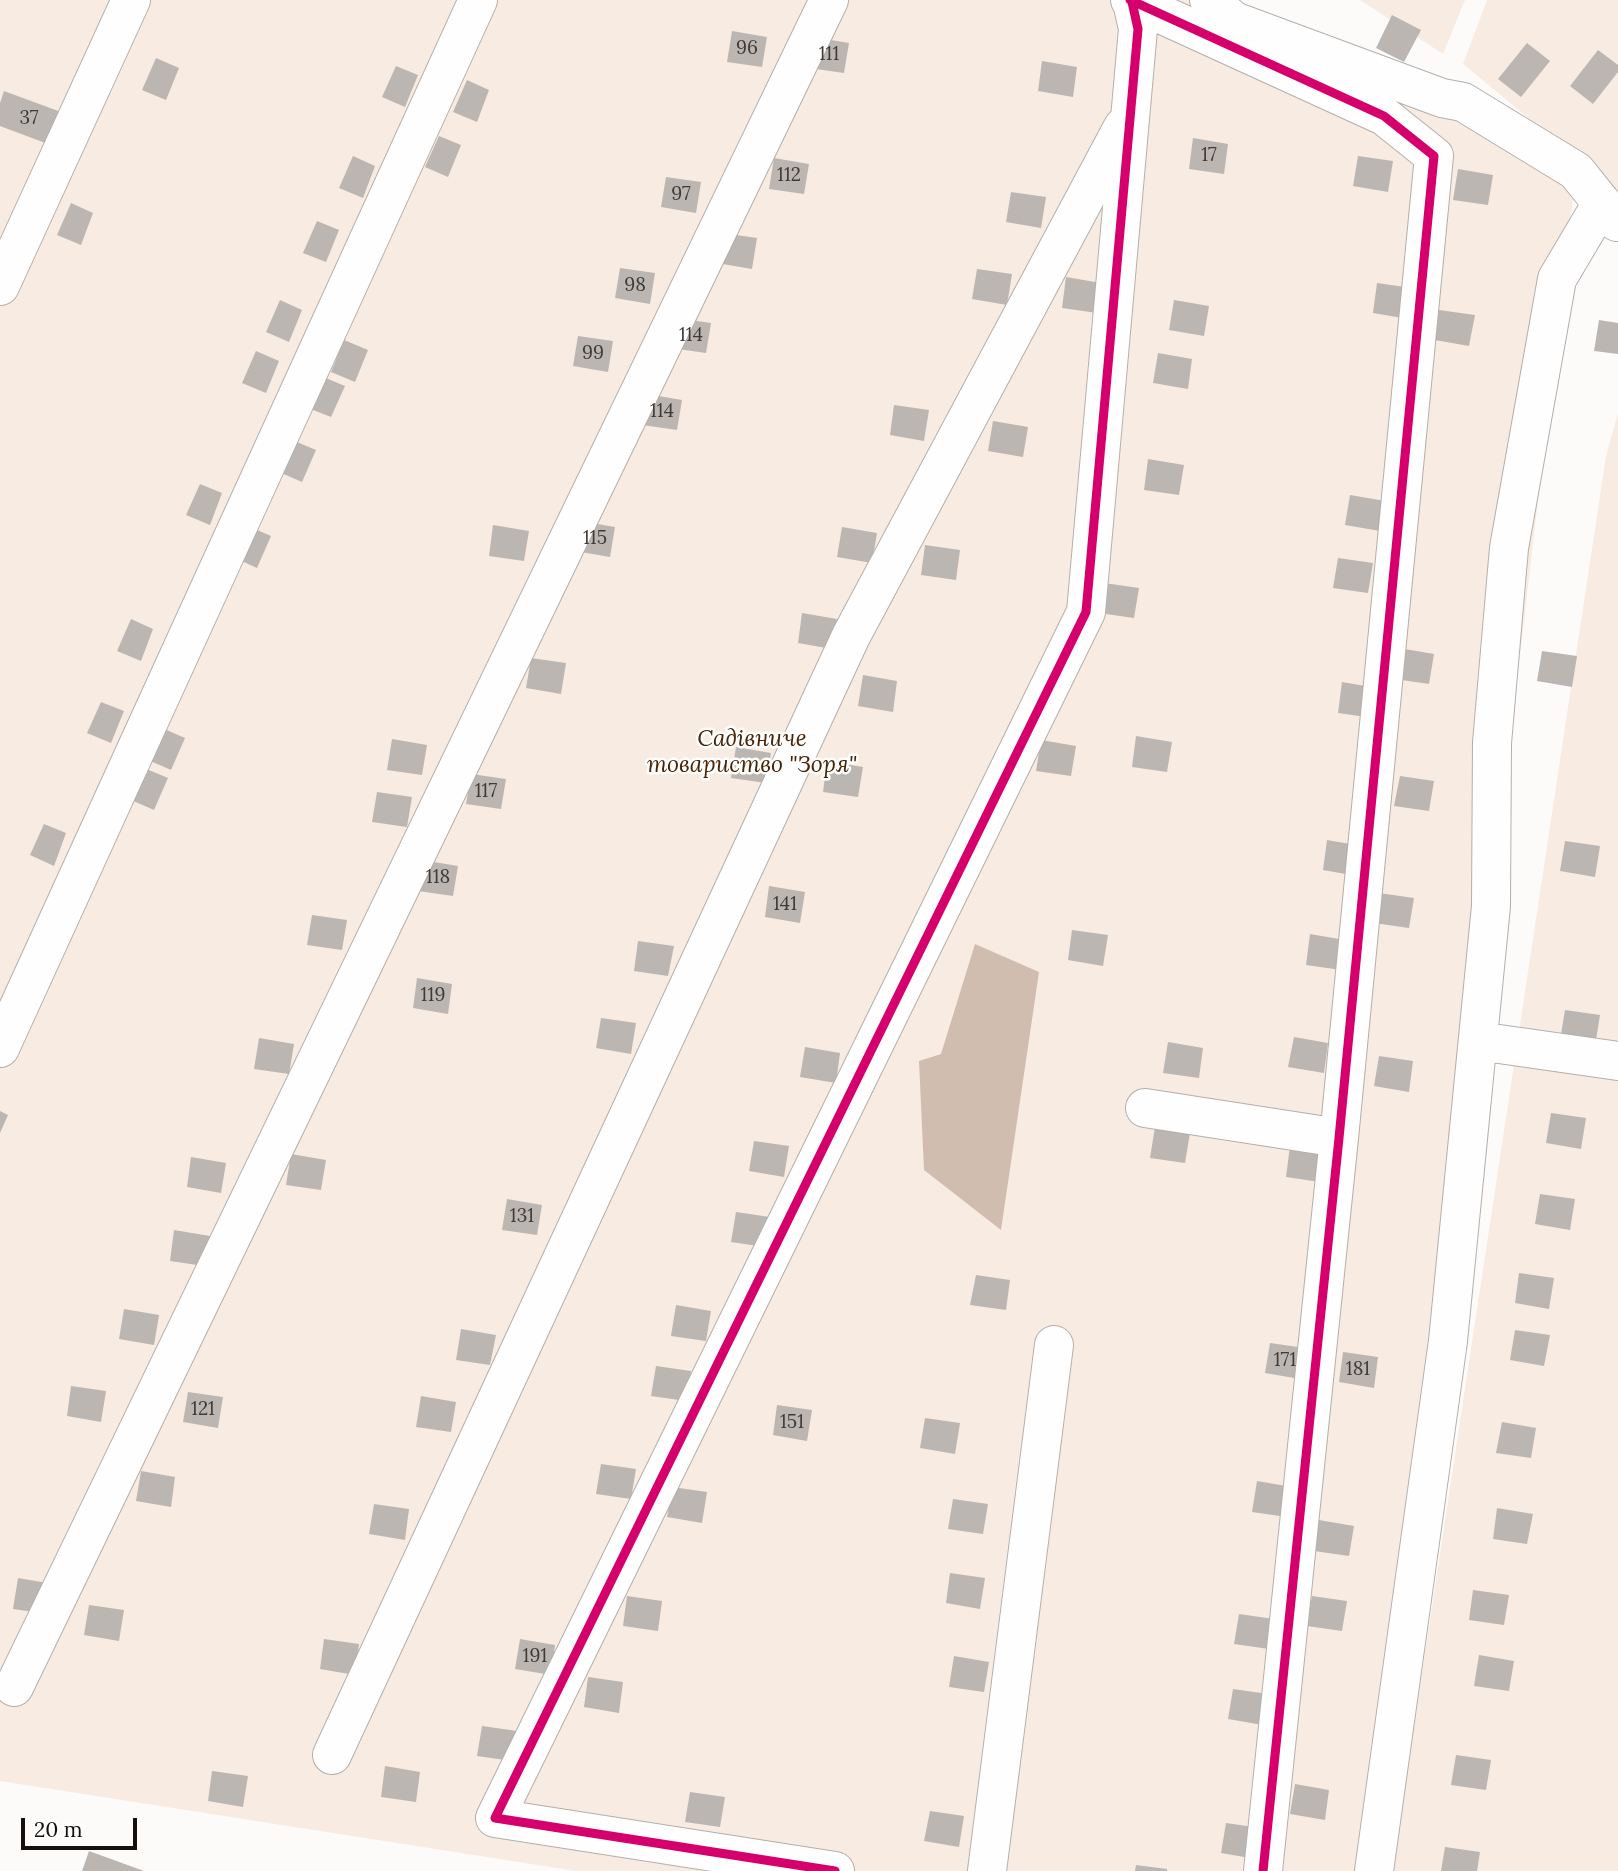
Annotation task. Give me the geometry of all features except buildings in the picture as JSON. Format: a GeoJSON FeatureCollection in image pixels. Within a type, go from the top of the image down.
{"type":"FeatureCollection","features":[{"type":"Feature","properties":{"kind":"street"},"geometry":{"type":"LineString","coordinates":[[0,286],[131,0]]}},
{"type":"Feature","properties":{"kind":"street"},"geometry":{"type":"LineString","coordinates":[[0,1048],[478,0]]}},
{"type":"Feature","properties":{"kind":"street"},"geometry":{"type":"LineString","coordinates":[[14,1687],[829,0]]}},
{"type":"Feature","properties":{"kind":"street"},"geometry":{"type":"LineString","coordinates":[[1209,0],[1234,21],[1441,98],[1463,102],[1576,172],[1610,213],[1558,279],[1509,548],[1492,744],[1491,906],[1448,1341],[1374,1871]]}},
{"type":"Feature","properties":{"kind":"street"},"geometry":{"type":"LineString","coordinates":[[835,1871],[495,1818],[1086,612],[1138,29],[1131,1]]}},
{"type":"Feature","properties":{"kind":"street"},"geometry":{"type":"LineString","coordinates":[[1131,1],[1384,116],[1434,156],[1339,1138],[1263,1871]]}},
{"type":"Feature","properties":{"kind":"street"},"geometry":{"type":"LineString","coordinates":[[332,1755],[852,636],[1131,112]]}},
{"type":"Feature","properties":{"kind":"street"},"geometry":{"type":"LineString","coordinates":[[1478,1041],[1618,1061]]}},
{"type":"Feature","properties":{"kind":"street"},"geometry":{"type":"LineString","coordinates":[[1145,1108],[1339,1138]]}},
{"type":"Feature","properties":{"kind":"street"},"geometry":{"type":"LineString","coordinates":[[987,1871],[1054,1345]]}},
{"type":"Feature","properties":{"kind":"green space","name":"Садівниче товариство \"Зоря\""},"geometry":{"type":"Polygon","coordinates":[[[0,0],[1209,0],[1576,171],[1488,933],[1372,1871],[576,1871],[0,1781],[0,0]]]}},
{"type":"Feature","properties":{"kind":"green space"},"geometry":{"type":"Polygon","coordinates":[[[1360,0],[1465,0],[1443,54],[1360,0]]]}},
{"type":"Feature","properties":{"kind":"green space"},"geometry":{"type":"Polygon","coordinates":[[[1487,0],[1618,0],[1618,192],[1463,64],[1487,0]]]}},
{"type":"Feature","properties":{"kind":"green space"},"geometry":{"type":"Polygon","coordinates":[[[1618,413],[1618,1871],[1392,1871],[1606,456],[1618,413]]]}},
{"type":"Feature","properties":{"kind":"shaded area"},"geometry":{"type":"Polygon","coordinates":[[[975,944],[1039,972],[1001,1230],[924,1170],[919,1061],[941,1054],[975,944]]]}},
{"type":"Feature","properties":{"kind":"cycle path"},"geometry":{"type":"LineString","coordinates":[[1130,0],[1384,116],[1434,156],[1339,1138],[1263,1871]]}},
{"type":"Feature","properties":{"kind":"cycle path"},"geometry":{"type":"LineString","coordinates":[[835,1871],[495,1818],[1086,612],[1138,29],[1132,2]]}}]}
